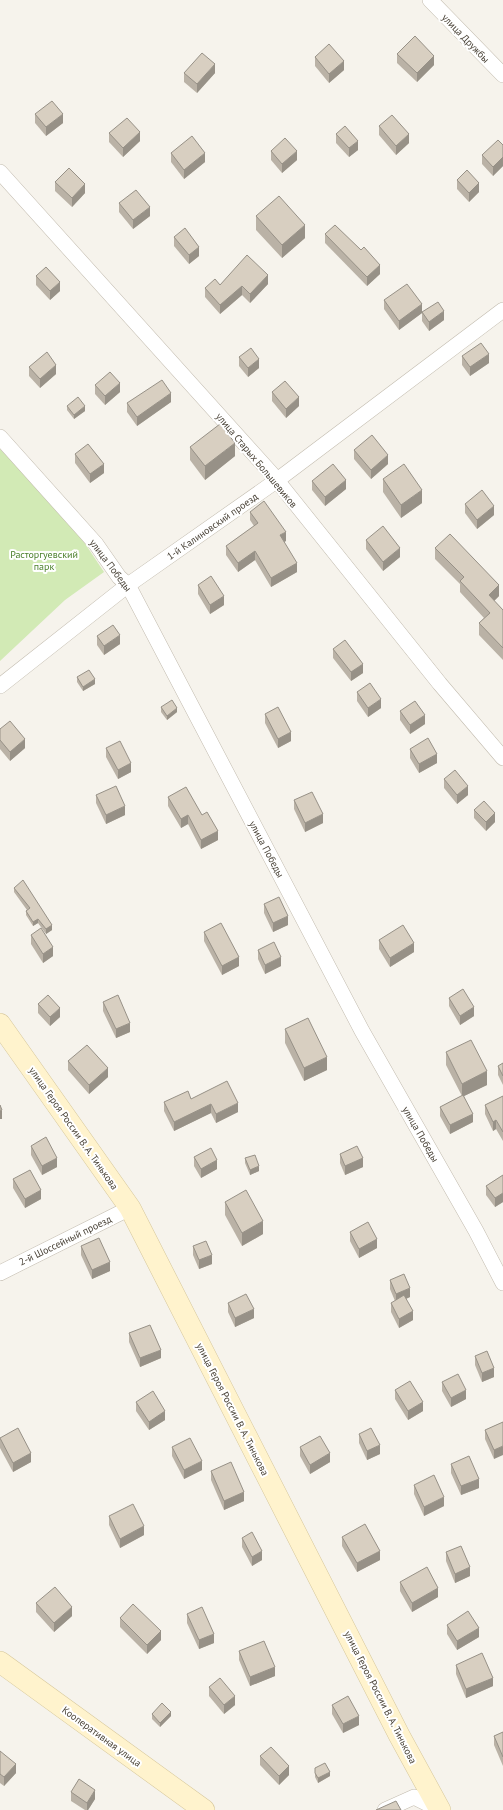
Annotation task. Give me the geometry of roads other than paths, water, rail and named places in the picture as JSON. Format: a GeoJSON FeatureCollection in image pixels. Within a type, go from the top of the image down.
{"type":"FeatureCollection","features":[{"type":"Feature","properties":{"kind":"street","name":"улица Дружбы"},"geometry":{"type":"LineString","coordinates":[[430,0],[503,75]]}},
{"type":"Feature","properties":{"kind":"street","name":"улица Старых Большевиков"},"geometry":{"type":"LineString","coordinates":[[0,172],[271,473],[440,684],[503,758]]}},
{"type":"Feature","properties":{"kind":"street","name":"1-й Калиновский проезд"},"geometry":{"type":"LineString","coordinates":[[0,686],[128,585],[276,481],[503,310]]}},
{"type":"Feature","properties":{"kind":"street","name":"улица Победы"},"geometry":{"type":"LineString","coordinates":[[0,437],[96,544],[119,577],[128,585],[362,1031],[476,1231],[503,1282]]}},
{"type":"Feature","properties":{"kind":"street","name":"улица Героя России В. А. Тинькова"},"geometry":{"type":"LineString","coordinates":[[0,1024],[130,1208],[399,1735],[440,1810]]}},
{"type":"Feature","properties":{"kind":"street","name":"2-й Шоссейный проезд"},"geometry":{"type":"LineString","coordinates":[[0,1273],[130,1208]]}},
{"type":"Feature","properties":{"kind":"street","name":"Кооперативная улица"},"geometry":{"type":"LineString","coordinates":[[2,1669],[204,1810]]}},
{"type":"Feature","properties":{"kind":"street"},"geometry":{"type":"LineString","coordinates":[[385,1810],[414,1797],[440,1810]]}},
{"type":"Feature","properties":{"kind":"park label","name":"Расторгуевский парк"},"geometry":{"type":"Point","coordinates":[44,560]}}]}
